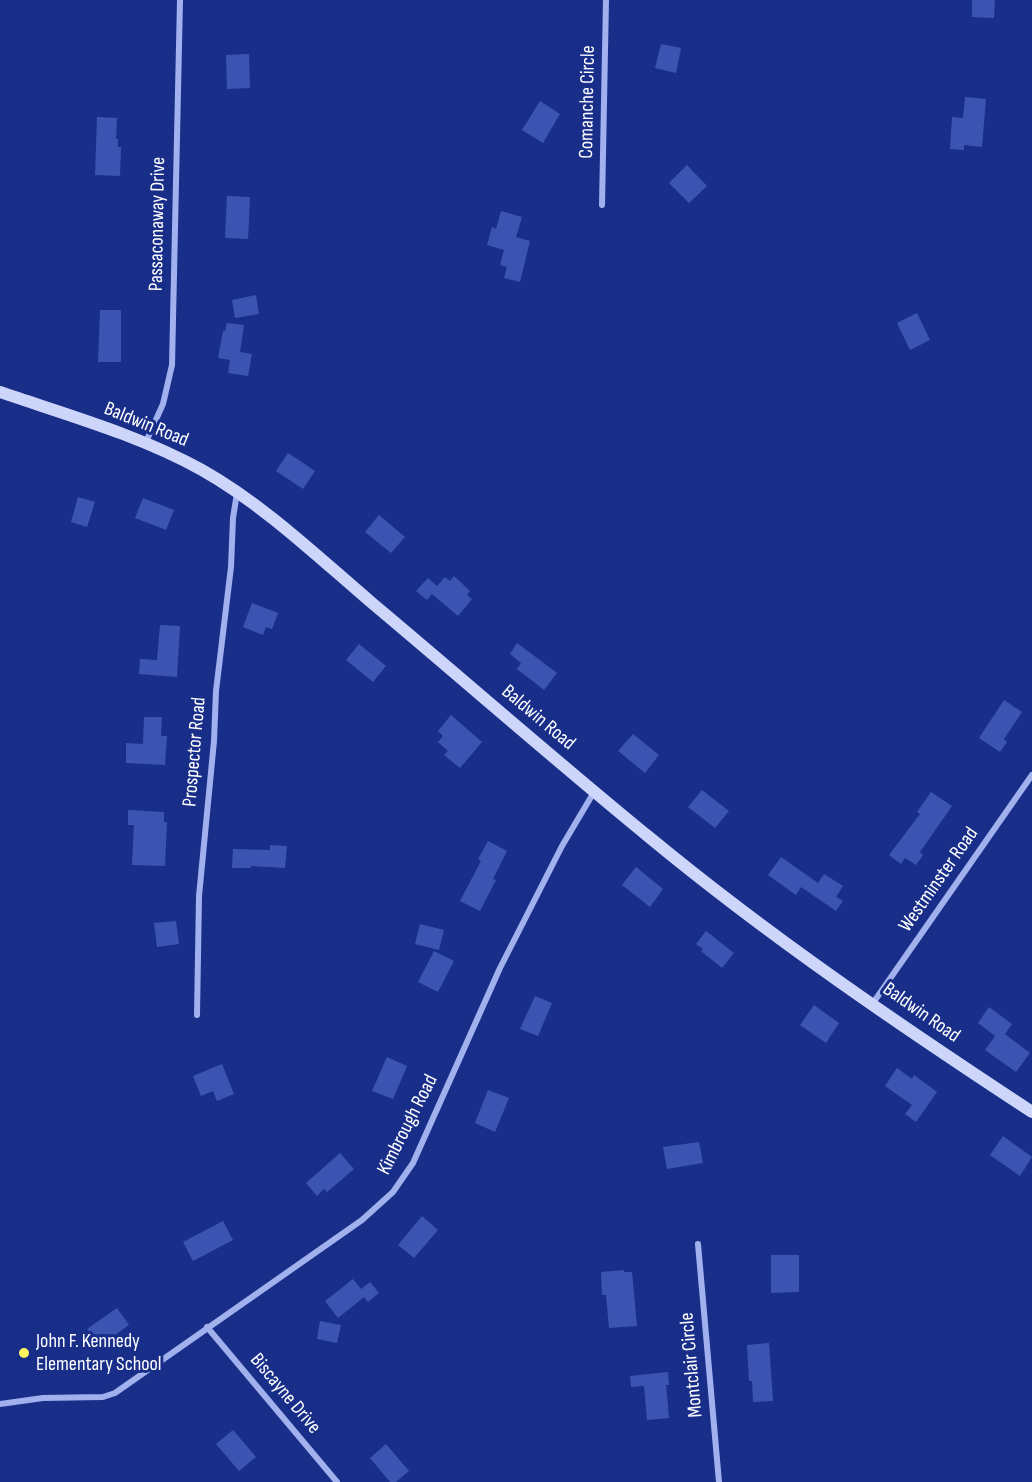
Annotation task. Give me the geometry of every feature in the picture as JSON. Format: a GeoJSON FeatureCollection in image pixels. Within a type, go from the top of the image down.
{"type":"FeatureCollection","features":[{"type":"Feature","properties":{"kind":"street","name":"Passaconaway Drive"},"geometry":{"type":"LineString","coordinates":[[145,444],[167,390],[172,365],[180,0]]}},
{"type":"Feature","properties":{"kind":"street","name":"Comanche Circle"},"geometry":{"type":"LineString","coordinates":[[602,205],[606,0]]}},
{"type":"Feature","properties":{"kind":"street","name":"Baldwin Road"},"geometry":{"type":"LineString","coordinates":[[0,392],[145,444],[201,470],[237,493],[341,576],[595,791],[741,910],[1032,1112]]}},
{"type":"Feature","properties":{"kind":"street","name":"Prospector Road"},"geometry":{"type":"LineString","coordinates":[[197,1015],[199,896],[214,741],[216,691],[231,567],[233,518],[237,493]]}},
{"type":"Feature","properties":{"kind":"street","name":"Westminster Road"},"geometry":{"type":"LineString","coordinates":[[873,1003],[1032,777]]}},
{"type":"Feature","properties":{"kind":"street","name":"Kimbrough Road"},"geometry":{"type":"LineString","coordinates":[[0,1404],[44,1398],[88,1398],[111,1395],[362,1220],[387,1198],[404,1178],[416,1156],[500,968],[562,846],[595,791]]}},
{"type":"Feature","properties":{"kind":"street","name":"Montclair Circle"},"geometry":{"type":"LineString","coordinates":[[698,1245],[719,1482]]}},
{"type":"Feature","properties":{"kind":"street","name":"Biscayne Drive"},"geometry":{"type":"LineString","coordinates":[[207,1327],[337,1482]]}},
{"type":"Feature","properties":{"kind":"building"},"geometry":{"type":"Polygon","coordinates":[[[972,0],[995,0],[994,18],[972,17],[972,0]]]}},
{"type":"Feature","properties":{"kind":"building"},"geometry":{"type":"Polygon","coordinates":[[[661,44],[681,48],[676,73],[655,68],[661,44]]]}},
{"type":"Feature","properties":{"kind":"building"},"geometry":{"type":"Polygon","coordinates":[[[249,54],[250,88],[227,89],[226,55],[249,54]]]}},
{"type":"Feature","properties":{"kind":"building"},"geometry":{"type":"Polygon","coordinates":[[[965,97],[986,99],[982,147],[964,145],[964,150],[950,149],[952,117],[963,118],[965,97]]]}},
{"type":"Feature","properties":{"kind":"building"},"geometry":{"type":"Polygon","coordinates":[[[540,101],[560,114],[543,143],[522,130],[540,101]]]}},
{"type":"Feature","properties":{"kind":"building"},"geometry":{"type":"Polygon","coordinates":[[[97,117],[117,118],[116,139],[118,139],[118,147],[121,147],[120,176],[95,175],[97,117]]]}},
{"type":"Feature","properties":{"kind":"building"},"geometry":{"type":"Polygon","coordinates":[[[687,165],[707,186],[689,203],[669,183],[687,165]]]}},
{"type":"Feature","properties":{"kind":"building"},"geometry":{"type":"Polygon","coordinates":[[[227,196],[250,197],[248,239],[225,238],[227,196]]]}},
{"type":"Feature","properties":{"kind":"building"},"geometry":{"type":"Polygon","coordinates":[[[501,211],[522,217],[516,237],[530,241],[520,282],[504,278],[507,267],[500,265],[504,250],[487,245],[492,227],[496,229],[501,211]]]}},
{"type":"Feature","properties":{"kind":"building"},"geometry":{"type":"Polygon","coordinates":[[[256,295],[259,314],[235,318],[232,300],[256,295]]]}},
{"type":"Feature","properties":{"kind":"building"},"geometry":{"type":"Polygon","coordinates":[[[100,310],[121,310],[121,362],[98,362],[100,310]]]}},
{"type":"Feature","properties":{"kind":"building"},"geometry":{"type":"Polygon","coordinates":[[[917,313],[930,340],[910,350],[897,323],[917,313]]]}},
{"type":"Feature","properties":{"kind":"building"},"geometry":{"type":"Polygon","coordinates":[[[227,323],[244,325],[240,352],[252,354],[248,376],[228,373],[230,360],[218,358],[223,331],[227,323]]]}},
{"type":"Feature","properties":{"kind":"building"},"geometry":{"type":"Polygon","coordinates":[[[288,453],[315,471],[303,489],[276,471],[288,453]]]}},
{"type":"Feature","properties":{"kind":"building"},"geometry":{"type":"Polygon","coordinates":[[[78,497],[95,502],[87,527],[71,522],[78,497]]]}},
{"type":"Feature","properties":{"kind":"building"},"geometry":{"type":"Polygon","coordinates":[[[143,498],[174,510],[166,530],[135,518],[143,498]]]}},
{"type":"Feature","properties":{"kind":"building"},"geometry":{"type":"Polygon","coordinates":[[[379,515],[405,537],[391,553],[365,532],[379,515]]]}},
{"type":"Feature","properties":{"kind":"building"},"geometry":{"type":"Polygon","coordinates":[[[454,576],[470,591],[467,595],[472,599],[458,616],[432,594],[427,600],[416,591],[428,578],[437,586],[445,577],[450,581],[454,576]]]}},
{"type":"Feature","properties":{"kind":"building"},"geometry":{"type":"Polygon","coordinates":[[[252,603],[278,613],[272,629],[266,627],[263,635],[243,627],[252,603]]]}},
{"type":"Feature","properties":{"kind":"building"},"geometry":{"type":"Polygon","coordinates":[[[160,625],[180,626],[177,677],[139,674],[140,659],[157,660],[160,625]]]}},
{"type":"Feature","properties":{"kind":"building"},"geometry":{"type":"Polygon","coordinates":[[[517,643],[557,673],[544,690],[517,669],[521,663],[510,654],[517,643]]]}},
{"type":"Feature","properties":{"kind":"building"},"geometry":{"type":"Polygon","coordinates":[[[359,644],[386,666],[373,682],[346,660],[359,644]]]}},
{"type":"Feature","properties":{"kind":"building"},"geometry":{"type":"Polygon","coordinates":[[[1004,700],[1022,712],[1004,739],[1007,742],[1000,752],[979,738],[1004,700]]]}},
{"type":"Feature","properties":{"kind":"building"},"geometry":{"type":"Polygon","coordinates":[[[451,715],[482,742],[460,768],[444,755],[448,751],[438,742],[443,736],[438,731],[451,715]]]}},
{"type":"Feature","properties":{"kind":"building"},"geometry":{"type":"Polygon","coordinates":[[[144,717],[162,717],[161,736],[167,736],[165,765],[126,763],[126,743],[143,744],[144,717]]]}},
{"type":"Feature","properties":{"kind":"building"},"geometry":{"type":"Polygon","coordinates":[[[633,734],[659,755],[645,773],[618,751],[633,734]]]}},
{"type":"Feature","properties":{"kind":"building"},"geometry":{"type":"Polygon","coordinates":[[[702,790],[729,811],[715,828],[688,807],[702,790]]]}},
{"type":"Feature","properties":{"kind":"building"},"geometry":{"type":"Polygon","coordinates":[[[931,792],[952,806],[920,852],[923,855],[916,865],[905,858],[901,864],[889,855],[920,814],[917,812],[931,792]]]}},
{"type":"Feature","properties":{"kind":"building"},"geometry":{"type":"Polygon","coordinates":[[[128,810],[164,812],[164,822],[167,822],[165,866],[132,865],[134,825],[128,825],[128,810]]]}},
{"type":"Feature","properties":{"kind":"building"},"geometry":{"type":"Polygon","coordinates":[[[488,841],[507,851],[493,879],[496,880],[480,911],[460,901],[481,861],[478,859],[488,841]]]}},
{"type":"Feature","properties":{"kind":"building"},"geometry":{"type":"Polygon","coordinates":[[[270,845],[287,846],[285,868],[251,866],[251,868],[232,868],[233,849],[270,850],[270,845]]]}},
{"type":"Feature","properties":{"kind":"building"},"geometry":{"type":"Polygon","coordinates":[[[781,857],[818,883],[824,874],[843,886],[836,897],[843,901],[836,911],[801,887],[796,895],[768,875],[781,857]]]}},
{"type":"Feature","properties":{"kind":"building"},"geometry":{"type":"Polygon","coordinates":[[[636,867],[663,889],[650,907],[622,885],[636,867]]]}},
{"type":"Feature","properties":{"kind":"building"},"geometry":{"type":"Polygon","coordinates":[[[176,921],[179,944],[157,947],[154,923],[176,921]]]}},
{"type":"Feature","properties":{"kind":"building"},"geometry":{"type":"Polygon","coordinates":[[[420,924],[444,930],[439,950],[415,944],[420,924]]]}},
{"type":"Feature","properties":{"kind":"building"},"geometry":{"type":"Polygon","coordinates":[[[706,931],[734,953],[722,968],[696,944],[706,931]]]}},
{"type":"Feature","properties":{"kind":"building"},"geometry":{"type":"Polygon","coordinates":[[[434,951],[454,961],[438,992],[418,982],[434,951]]]}},
{"type":"Feature","properties":{"kind":"building"},"geometry":{"type":"Polygon","coordinates":[[[535,996],[552,1003],[538,1036],[520,1029],[535,996]]]}},
{"type":"Feature","properties":{"kind":"building"},"geometry":{"type":"Polygon","coordinates":[[[814,1005],[839,1023],[826,1043],[800,1025],[814,1005]]]}},
{"type":"Feature","properties":{"kind":"building"},"geometry":{"type":"Polygon","coordinates":[[[989,1007],[1012,1024],[1005,1034],[1030,1053],[1016,1072],[985,1050],[995,1036],[978,1023],[989,1007]]]}},
{"type":"Feature","properties":{"kind":"building"},"geometry":{"type":"Polygon","coordinates":[[[387,1057],[407,1066],[393,1099],[372,1091],[387,1057]]]}},
{"type":"Feature","properties":{"kind":"building"},"geometry":{"type":"Polygon","coordinates":[[[222,1064],[234,1094],[217,1101],[213,1091],[201,1096],[193,1076],[222,1064]]]}},
{"type":"Feature","properties":{"kind":"building"},"geometry":{"type":"Polygon","coordinates":[[[897,1068],[912,1079],[914,1075],[937,1092],[916,1122],[905,1114],[912,1105],[885,1086],[897,1068]]]}},
{"type":"Feature","properties":{"kind":"building"},"geometry":{"type":"Polygon","coordinates":[[[488,1090],[509,1098],[495,1132],[475,1123],[488,1090]]]}},
{"type":"Feature","properties":{"kind":"building"},"geometry":{"type":"Polygon","coordinates":[[[1003,1136],[1032,1157],[1020,1176],[990,1155],[1003,1136]]]}},
{"type":"Feature","properties":{"kind":"building"},"geometry":{"type":"Polygon","coordinates":[[[699,1142],[703,1163],[667,1169],[663,1147],[699,1142]]]}},
{"type":"Feature","properties":{"kind":"building"},"geometry":{"type":"Polygon","coordinates":[[[340,1153],[354,1169],[327,1192],[324,1189],[317,1196],[306,1183],[340,1153]]]}},
{"type":"Feature","properties":{"kind":"building"},"geometry":{"type":"Polygon","coordinates":[[[422,1216],[438,1230],[414,1258],[398,1245],[422,1216]]]}},
{"type":"Feature","properties":{"kind":"building"},"geometry":{"type":"Polygon","coordinates":[[[223,1221],[233,1240],[193,1261],[183,1242],[223,1221]]]}},
{"type":"Feature","properties":{"kind":"building"},"geometry":{"type":"Polygon","coordinates":[[[771,1255],[799,1255],[799,1292],[771,1293],[771,1255]]]}},
{"type":"Feature","properties":{"kind":"building"},"geometry":{"type":"Polygon","coordinates":[[[624,1270],[624,1272],[632,1272],[637,1326],[609,1328],[606,1295],[602,1295],[601,1272],[624,1270]]]}},
{"type":"Feature","properties":{"kind":"building"},"geometry":{"type":"Polygon","coordinates":[[[353,1279],[361,1289],[370,1282],[379,1293],[368,1302],[364,1297],[338,1318],[325,1301],[353,1279]]]}},
{"type":"Feature","properties":{"kind":"building"},"geometry":{"type":"Polygon","coordinates":[[[117,1308],[129,1325],[100,1346],[87,1329],[117,1308]]]}},
{"type":"Feature","properties":{"kind":"building"},"geometry":{"type":"Polygon","coordinates":[[[320,1321],[341,1325],[337,1343],[317,1339],[320,1321]]]}},
{"type":"Feature","properties":{"kind":"building"},"geometry":{"type":"Polygon","coordinates":[[[769,1343],[773,1401],[753,1402],[747,1345],[769,1343]]]}},
{"type":"Feature","properties":{"kind":"building"},"geometry":{"type":"Polygon","coordinates":[[[668,1372],[669,1385],[666,1385],[669,1418],[647,1420],[644,1386],[631,1387],[630,1376],[668,1372]]]}},
{"type":"Feature","properties":{"kind":"building"},"geometry":{"type":"Polygon","coordinates":[[[233,1430],[256,1457],[239,1471],[216,1444],[233,1430]]]}},
{"type":"Feature","properties":{"kind":"building"},"geometry":{"type":"Polygon","coordinates":[[[386,1444],[409,1471],[396,1482],[390,1482],[370,1458],[386,1444]]]}},
{"type":"Feature","properties":{"kind":"place","name":"John F. Kennedy Elementary School"},"geometry":{"type":"Point","coordinates":[24,1353]}}]}
